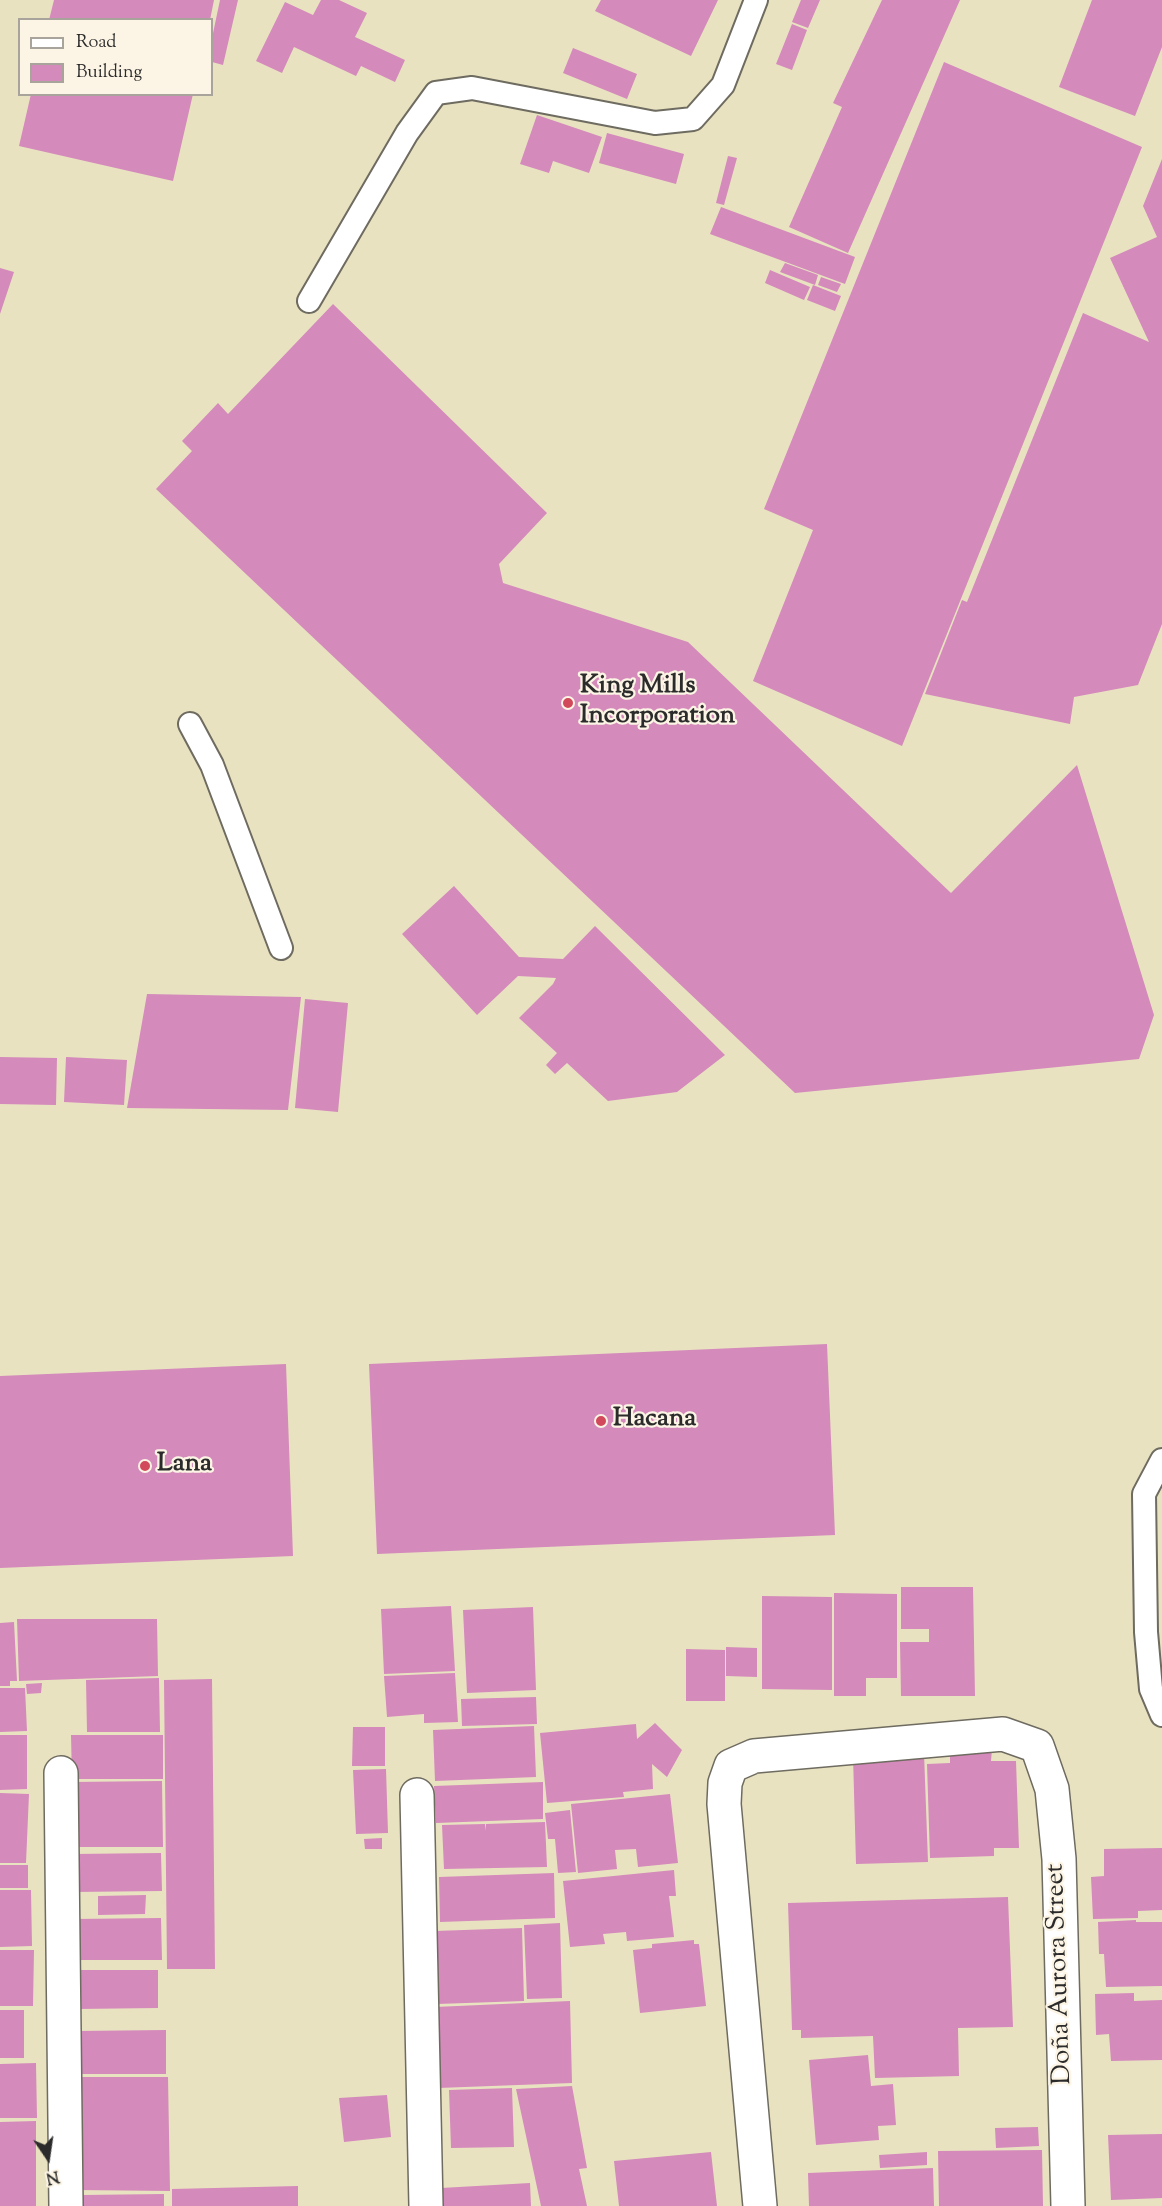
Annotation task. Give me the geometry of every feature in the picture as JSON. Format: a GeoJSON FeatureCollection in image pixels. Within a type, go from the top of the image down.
{"type":"FeatureCollection","features":[{"type":"Feature","properties":{"kind":"street","name":"Doña Aurora Street"},"geometry":{"type":"LineString","coordinates":[[760,2206],[724,1804],[725,1783],[731,1766],[753,1756],[1003,1734],[1036,1746],[1052,1789],[1059,1859],[1068,2206]]}},
{"type":"Feature","properties":{"kind":"street"},"geometry":{"type":"LineString","coordinates":[[61,1773],[66,2206]]}},
{"type":"Feature","properties":{"kind":"street"},"geometry":{"type":"LineString","coordinates":[[417,1795],[426,2206]]}},
{"type":"Feature","properties":{"kind":"lane"},"geometry":{"type":"LineString","coordinates":[[309,301],[407,133],[436,93],[472,88],[655,123],[693,119],[723,84],[756,0]]}},
{"type":"Feature","properties":{"kind":"lane"},"geometry":{"type":"LineString","coordinates":[[190,724],[212,765],[282,948]]}},
{"type":"Feature","properties":{"kind":"lane"},"geometry":{"type":"LineString","coordinates":[[1162,1460],[1144,1494],[1146,1632],[1151,1689],[1162,1715]]}},
{"type":"Feature","properties":{"kind":"building"},"geometry":{"type":"Polygon","coordinates":[[[54,0],[214,0],[210,18],[50,18],[54,0]]]}},
{"type":"Feature","properties":{"kind":"building"},"geometry":{"type":"Polygon","coordinates":[[[220,0],[238,0],[223,65],[213,62],[213,33],[220,0]]]}},
{"type":"Feature","properties":{"kind":"building"},"geometry":{"type":"Polygon","coordinates":[[[321,0],[339,0],[367,13],[355,37],[405,60],[395,82],[361,66],[356,76],[294,47],[282,73],[256,61],[285,2],[313,15],[321,0]]]}},
{"type":"Feature","properties":{"kind":"building"},"geometry":{"type":"Polygon","coordinates":[[[601,0],[718,0],[691,56],[595,11],[601,0]]]}},
{"type":"Feature","properties":{"kind":"building"},"geometry":{"type":"Polygon","coordinates":[[[801,0],[820,0],[808,28],[792,22],[801,0]]]}},
{"type":"Feature","properties":{"kind":"building"},"geometry":{"type":"Polygon","coordinates":[[[882,0],[960,0],[848,253],[789,227],[842,107],[833,103],[882,0]]]}},
{"type":"Feature","properties":{"kind":"building"},"geometry":{"type":"Polygon","coordinates":[[[1092,0],[1162,0],[1162,47],[1135,116],[1059,87],[1092,0]]]}},
{"type":"Feature","properties":{"kind":"building"},"geometry":{"type":"Polygon","coordinates":[[[792,24],[807,30],[792,70],[776,64],[792,24]]]}},
{"type":"Feature","properties":{"kind":"building"},"geometry":{"type":"Polygon","coordinates":[[[573,48],[637,74],[627,99],[563,73],[573,48]]]}},
{"type":"Feature","properties":{"kind":"building"},"geometry":{"type":"Polygon","coordinates":[[[944,62],[1142,147],[902,746],[753,681],[813,530],[764,509],[944,62]]]}},
{"type":"Feature","properties":{"kind":"building"},"geometry":{"type":"Polygon","coordinates":[[[31,96],[193,96],[173,181],[19,146],[31,96]]]}},
{"type":"Feature","properties":{"kind":"building"},"geometry":{"type":"Polygon","coordinates":[[[537,115],[602,137],[589,173],[553,161],[549,173],[520,164],[537,115]]]}},
{"type":"Feature","properties":{"kind":"building"},"geometry":{"type":"Polygon","coordinates":[[[607,133],[684,154],[676,184],[599,163],[607,133]]]}},
{"type":"Feature","properties":{"kind":"building"},"geometry":{"type":"Polygon","coordinates":[[[728,156],[737,158],[724,205],[716,203],[728,156]]]}},
{"type":"Feature","properties":{"kind":"building"},"geometry":{"type":"Polygon","coordinates":[[[1162,159],[1162,624],[1138,685],[1074,697],[1070,724],[925,694],[962,600],[967,602],[1083,313],[1149,342],[1110,258],[1157,237],[1143,206],[1162,159]]]}},
{"type":"Feature","properties":{"kind":"building"},"geometry":{"type":"Polygon","coordinates":[[[721,207],[855,257],[845,284],[710,234],[721,207]]]}},
{"type":"Feature","properties":{"kind":"building"},"geometry":{"type":"Polygon","coordinates":[[[785,263],[818,275],[815,285],[780,272],[785,263]]]}},
{"type":"Feature","properties":{"kind":"building"},"geometry":{"type":"Polygon","coordinates":[[[0,268],[14,272],[0,314],[0,268]]]}},
{"type":"Feature","properties":{"kind":"building"},"geometry":{"type":"Polygon","coordinates":[[[770,270],[810,287],[804,300],[765,283],[770,270]]]}},
{"type":"Feature","properties":{"kind":"building"},"geometry":{"type":"Polygon","coordinates":[[[821,277],[841,284],[837,292],[818,285],[821,277]]]}},
{"type":"Feature","properties":{"kind":"building"},"geometry":{"type":"Polygon","coordinates":[[[813,285],[841,296],[835,311],[807,300],[813,285]]]}},
{"type":"Feature","properties":{"kind":"building","name":"King Mills Incorporation"},"geometry":{"type":"Polygon","coordinates":[[[333,304],[547,513],[499,564],[503,583],[688,642],[951,893],[1077,765],[1154,1015],[1139,1059],[795,1093],[156,489],[192,451],[182,441],[218,403],[228,414],[333,304]]]}},
{"type":"Feature","properties":{"kind":"building"},"geometry":{"type":"Polygon","coordinates":[[[454,886],[519,957],[563,959],[595,926],[725,1055],[677,1092],[608,1101],[567,1063],[555,1074],[546,1065],[557,1053],[519,1018],[553,984],[556,978],[518,976],[477,1015],[402,934],[454,886]]]}},
{"type":"Feature","properties":{"kind":"building"},"geometry":{"type":"Polygon","coordinates":[[[147,994],[301,997],[288,1110],[127,1108],[147,994]]]}},
{"type":"Feature","properties":{"kind":"building"},"geometry":{"type":"Polygon","coordinates":[[[305,999],[348,1003],[338,1112],[295,1108],[305,999]]]}},
{"type":"Feature","properties":{"kind":"building"},"geometry":{"type":"Polygon","coordinates":[[[0,1057],[57,1058],[56,1105],[0,1104],[0,1057]]]}},
{"type":"Feature","properties":{"kind":"building"},"geometry":{"type":"Polygon","coordinates":[[[66,1057],[127,1060],[124,1105],[64,1102],[66,1057]]]}},
{"type":"Feature","properties":{"kind":"building","name":"Hacana"},"geometry":{"type":"Polygon","coordinates":[[[827,1344],[835,1535],[377,1554],[369,1364],[827,1344]]]}},
{"type":"Feature","properties":{"kind":"building","name":"Lana"},"geometry":{"type":"Polygon","coordinates":[[[286,1364],[293,1556],[0,1568],[0,1376],[286,1364]]]}},
{"type":"Feature","properties":{"kind":"building"},"geometry":{"type":"Polygon","coordinates":[[[901,1587],[973,1587],[975,1696],[901,1696],[900,1642],[929,1642],[929,1629],[901,1629],[901,1587]]]}},
{"type":"Feature","properties":{"kind":"building"},"geometry":{"type":"Polygon","coordinates":[[[834,1593],[897,1594],[897,1678],[866,1678],[866,1696],[834,1696],[834,1593]]]}},
{"type":"Feature","properties":{"kind":"building"},"geometry":{"type":"Polygon","coordinates":[[[762,1596],[832,1597],[832,1690],[762,1689],[762,1596]]]}},
{"type":"Feature","properties":{"kind":"building"},"geometry":{"type":"Polygon","coordinates":[[[451,1606],[455,1671],[384,1674],[381,1609],[451,1606]]]}},
{"type":"Feature","properties":{"kind":"building"},"geometry":{"type":"Polygon","coordinates":[[[533,1607],[536,1690],[467,1693],[463,1610],[533,1607]]]}},
{"type":"Feature","properties":{"kind":"building"},"geometry":{"type":"Polygon","coordinates":[[[17,1619],[157,1619],[158,1676],[19,1681],[17,1619]]]}},
{"type":"Feature","properties":{"kind":"building"},"geometry":{"type":"Polygon","coordinates":[[[14,1622],[17,1681],[10,1681],[10,1686],[0,1686],[0,1623],[14,1622]]]}},
{"type":"Feature","properties":{"kind":"building"},"geometry":{"type":"Polygon","coordinates":[[[726,1647],[757,1648],[757,1677],[726,1676],[726,1647]]]}},
{"type":"Feature","properties":{"kind":"building"},"geometry":{"type":"Polygon","coordinates":[[[686,1649],[725,1650],[725,1701],[686,1701],[686,1649]]]}},
{"type":"Feature","properties":{"kind":"building"},"geometry":{"type":"Polygon","coordinates":[[[455,1673],[458,1722],[424,1723],[424,1714],[387,1717],[384,1676],[455,1673]]]}},
{"type":"Feature","properties":{"kind":"building"},"geometry":{"type":"Polygon","coordinates":[[[159,1678],[160,1732],[87,1732],[86,1680],[159,1678]]]}},
{"type":"Feature","properties":{"kind":"building"},"geometry":{"type":"Polygon","coordinates":[[[212,1679],[215,1969],[167,1969],[164,1680],[212,1679]]]}},
{"type":"Feature","properties":{"kind":"building"},"geometry":{"type":"Polygon","coordinates":[[[42,1683],[41,1693],[27,1694],[26,1684],[42,1683]]]}},
{"type":"Feature","properties":{"kind":"building"},"geometry":{"type":"Polygon","coordinates":[[[0,1688],[25,1688],[27,1731],[0,1732],[0,1688]]]}},
{"type":"Feature","properties":{"kind":"building"},"geometry":{"type":"Polygon","coordinates":[[[536,1697],[537,1724],[462,1726],[461,1699],[536,1697]]]}},
{"type":"Feature","properties":{"kind":"building"},"geometry":{"type":"Polygon","coordinates":[[[655,1723],[682,1750],[667,1777],[652,1764],[653,1789],[623,1792],[624,1797],[547,1803],[540,1733],[636,1724],[637,1739],[655,1723]]]}},
{"type":"Feature","properties":{"kind":"building"},"geometry":{"type":"Polygon","coordinates":[[[534,1726],[536,1777],[435,1781],[433,1730],[534,1726]]]}},
{"type":"Feature","properties":{"kind":"building"},"geometry":{"type":"Polygon","coordinates":[[[353,1727],[385,1727],[385,1766],[352,1766],[353,1727]]]}},
{"type":"Feature","properties":{"kind":"building"},"geometry":{"type":"Polygon","coordinates":[[[0,1735],[27,1735],[27,1789],[0,1790],[0,1735]]]}},
{"type":"Feature","properties":{"kind":"building"},"geometry":{"type":"Polygon","coordinates":[[[71,1735],[163,1735],[163,1779],[72,1779],[71,1735]]]}},
{"type":"Feature","properties":{"kind":"building"},"geometry":{"type":"Polygon","coordinates":[[[992,1749],[991,1761],[1016,1761],[1019,1848],[994,1848],[994,1856],[930,1858],[927,1764],[950,1763],[950,1750],[992,1749]]]}},
{"type":"Feature","properties":{"kind":"building"},"geometry":{"type":"Polygon","coordinates":[[[924,1753],[928,1862],[856,1864],[853,1756],[924,1753]]]}},
{"type":"Feature","properties":{"kind":"building"},"geometry":{"type":"Polygon","coordinates":[[[386,1769],[388,1833],[356,1834],[353,1770],[386,1769]]]}},
{"type":"Feature","properties":{"kind":"building"},"geometry":{"type":"Polygon","coordinates":[[[162,1781],[163,1847],[72,1847],[71,1782],[162,1781]]]}},
{"type":"Feature","properties":{"kind":"building"},"geometry":{"type":"Polygon","coordinates":[[[543,1782],[543,1819],[436,1823],[434,1786],[543,1782]]]}},
{"type":"Feature","properties":{"kind":"building"},"geometry":{"type":"Polygon","coordinates":[[[0,1793],[29,1794],[26,1863],[0,1863],[0,1793]]]}},
{"type":"Feature","properties":{"kind":"building"},"geometry":{"type":"Polygon","coordinates":[[[670,1794],[678,1863],[638,1867],[636,1849],[615,1850],[617,1869],[578,1873],[571,1804],[670,1794]]]}},
{"type":"Feature","properties":{"kind":"building"},"geometry":{"type":"Polygon","coordinates":[[[570,1810],[576,1872],[558,1873],[555,1839],[548,1839],[545,1813],[570,1810]]]}},
{"type":"Feature","properties":{"kind":"building"},"geometry":{"type":"Polygon","coordinates":[[[545,1822],[547,1867],[444,1869],[442,1825],[485,1824],[486,1831],[486,1824],[545,1822]]]}},
{"type":"Feature","properties":{"kind":"building"},"geometry":{"type":"Polygon","coordinates":[[[382,1838],[382,1849],[365,1849],[364,1839],[382,1838]]]}},
{"type":"Feature","properties":{"kind":"building"},"geometry":{"type":"Polygon","coordinates":[[[1162,1848],[1162,1910],[1138,1911],[1138,1918],[1093,1919],[1091,1877],[1104,1876],[1104,1849],[1162,1848]]]}},
{"type":"Feature","properties":{"kind":"building"},"geometry":{"type":"Polygon","coordinates":[[[161,1853],[162,1891],[73,1892],[73,1854],[161,1853]]]}},
{"type":"Feature","properties":{"kind":"building"},"geometry":{"type":"Polygon","coordinates":[[[0,1865],[28,1865],[28,1888],[0,1888],[0,1865]]]}},
{"type":"Feature","properties":{"kind":"building"},"geometry":{"type":"Polygon","coordinates":[[[674,1870],[676,1896],[669,1896],[674,1937],[627,1941],[626,1932],[603,1934],[605,1944],[570,1947],[563,1881],[674,1870]]]}},
{"type":"Feature","properties":{"kind":"building"},"geometry":{"type":"Polygon","coordinates":[[[554,1873],[555,1918],[440,1922],[439,1877],[554,1873]]]}},
{"type":"Feature","properties":{"kind":"building"},"geometry":{"type":"Polygon","coordinates":[[[0,1890],[31,1890],[32,1946],[0,1947],[0,1890]]]}},
{"type":"Feature","properties":{"kind":"building"},"geometry":{"type":"Polygon","coordinates":[[[146,1895],[145,1914],[98,1915],[98,1896],[146,1895]]]}},
{"type":"Feature","properties":{"kind":"building"},"geometry":{"type":"Polygon","coordinates":[[[1008,1897],[1013,2027],[958,2028],[959,2076],[875,2078],[873,2036],[801,2038],[801,2030],[792,2030],[788,1903],[1008,1897]]]}},
{"type":"Feature","properties":{"kind":"building"},"geometry":{"type":"Polygon","coordinates":[[[161,1918],[162,1960],[74,1960],[74,1919],[161,1918]]]}},
{"type":"Feature","properties":{"kind":"building"},"geometry":{"type":"Polygon","coordinates":[[[1136,1920],[1136,1922],[1162,1922],[1162,1986],[1106,1987],[1104,1954],[1099,1954],[1098,1922],[1136,1920]]]}},
{"type":"Feature","properties":{"kind":"building"},"geometry":{"type":"Polygon","coordinates":[[[560,1923],[562,1998],[527,1999],[524,1925],[560,1923]]]}},
{"type":"Feature","properties":{"kind":"building"},"geometry":{"type":"Polygon","coordinates":[[[522,1928],[524,2001],[437,2004],[435,1931],[522,1928]]]}},
{"type":"Feature","properties":{"kind":"building"},"geometry":{"type":"Polygon","coordinates":[[[694,1940],[694,1944],[699,1944],[706,2006],[640,2013],[633,1950],[652,1948],[652,1944],[694,1940]]]}},
{"type":"Feature","properties":{"kind":"building"},"geometry":{"type":"Polygon","coordinates":[[[0,1950],[34,1950],[33,2006],[0,2006],[0,1950]]]}},
{"type":"Feature","properties":{"kind":"building"},"geometry":{"type":"Polygon","coordinates":[[[76,1970],[158,1970],[158,2008],[77,2009],[76,1970]]]}},
{"type":"Feature","properties":{"kind":"building"},"geometry":{"type":"Polygon","coordinates":[[[1134,1993],[1134,2001],[1162,2000],[1162,2060],[1111,2061],[1109,2034],[1096,2035],[1095,1994],[1134,1993]]]}},
{"type":"Feature","properties":{"kind":"building"},"geometry":{"type":"Polygon","coordinates":[[[570,2001],[572,2083],[438,2088],[435,2007],[570,2001]]]}},
{"type":"Feature","properties":{"kind":"building"},"geometry":{"type":"Polygon","coordinates":[[[0,2010],[24,2010],[24,2058],[0,2058],[0,2010]]]}},
{"type":"Feature","properties":{"kind":"building"},"geometry":{"type":"Polygon","coordinates":[[[166,2030],[166,2074],[77,2074],[76,2031],[166,2030]]]}},
{"type":"Feature","properties":{"kind":"building"},"geometry":{"type":"Polygon","coordinates":[[[868,2055],[871,2086],[893,2084],[896,2125],[878,2126],[879,2140],[816,2145],[809,2060],[868,2055]]]}},
{"type":"Feature","properties":{"kind":"building"},"geometry":{"type":"Polygon","coordinates":[[[36,2063],[37,2118],[0,2118],[0,2064],[36,2063]]]}},
{"type":"Feature","properties":{"kind":"building"},"geometry":{"type":"Polygon","coordinates":[[[79,2077],[168,2077],[170,2191],[76,2190],[79,2077]]]}},
{"type":"Feature","properties":{"kind":"building"},"geometry":{"type":"Polygon","coordinates":[[[572,2086],[587,2168],[579,2169],[587,2206],[541,2206],[516,2089],[572,2086]]]}},
{"type":"Feature","properties":{"kind":"building"},"geometry":{"type":"Polygon","coordinates":[[[512,2088],[514,2147],[451,2148],[449,2090],[512,2088]]]}},
{"type":"Feature","properties":{"kind":"building"},"geometry":{"type":"Polygon","coordinates":[[[387,2095],[391,2137],[344,2142],[339,2098],[387,2095]]]}},
{"type":"Feature","properties":{"kind":"building"},"geometry":{"type":"Polygon","coordinates":[[[36,2121],[36,2206],[0,2206],[0,2122],[36,2121]]]}},
{"type":"Feature","properties":{"kind":"building"},"geometry":{"type":"Polygon","coordinates":[[[1038,2127],[1039,2146],[996,2148],[995,2128],[1038,2127]]]}},
{"type":"Feature","properties":{"kind":"building"},"geometry":{"type":"Polygon","coordinates":[[[1162,2134],[1162,2198],[1111,2200],[1108,2135],[1162,2134]]]}},
{"type":"Feature","properties":{"kind":"building"},"geometry":{"type":"Polygon","coordinates":[[[1042,2150],[1043,2206],[939,2206],[938,2151],[1042,2150]]]}},
{"type":"Feature","properties":{"kind":"building"},"geometry":{"type":"Polygon","coordinates":[[[711,2152],[717,2206],[619,2206],[614,2161],[711,2152]]]}},
{"type":"Feature","properties":{"kind":"building"},"geometry":{"type":"Polygon","coordinates":[[[927,2152],[927,2165],[880,2168],[879,2155],[927,2152]]]}},
{"type":"Feature","properties":{"kind":"building"},"geometry":{"type":"Polygon","coordinates":[[[933,2168],[934,2206],[809,2206],[808,2173],[933,2168]]]}},
{"type":"Feature","properties":{"kind":"building"},"geometry":{"type":"Polygon","coordinates":[[[530,2183],[531,2206],[442,2206],[441,2188],[530,2183]]]}},
{"type":"Feature","properties":{"kind":"building"},"geometry":{"type":"Polygon","coordinates":[[[298,2186],[298,2206],[172,2206],[172,2189],[298,2186]]]}},
{"type":"Feature","properties":{"kind":"building"},"geometry":{"type":"Polygon","coordinates":[[[164,2194],[164,2206],[83,2206],[83,2195],[164,2194]]]}},
{"type":"Feature","properties":{"kind":"place","name":"King Mills Incorporation"},"geometry":{"type":"Point","coordinates":[568,703]}},
{"type":"Feature","properties":{"kind":"place","name":"Hacana"},"geometry":{"type":"Point","coordinates":[601,1421]}},
{"type":"Feature","properties":{"kind":"place","name":"Lana"},"geometry":{"type":"Point","coordinates":[145,1466]}}]}
